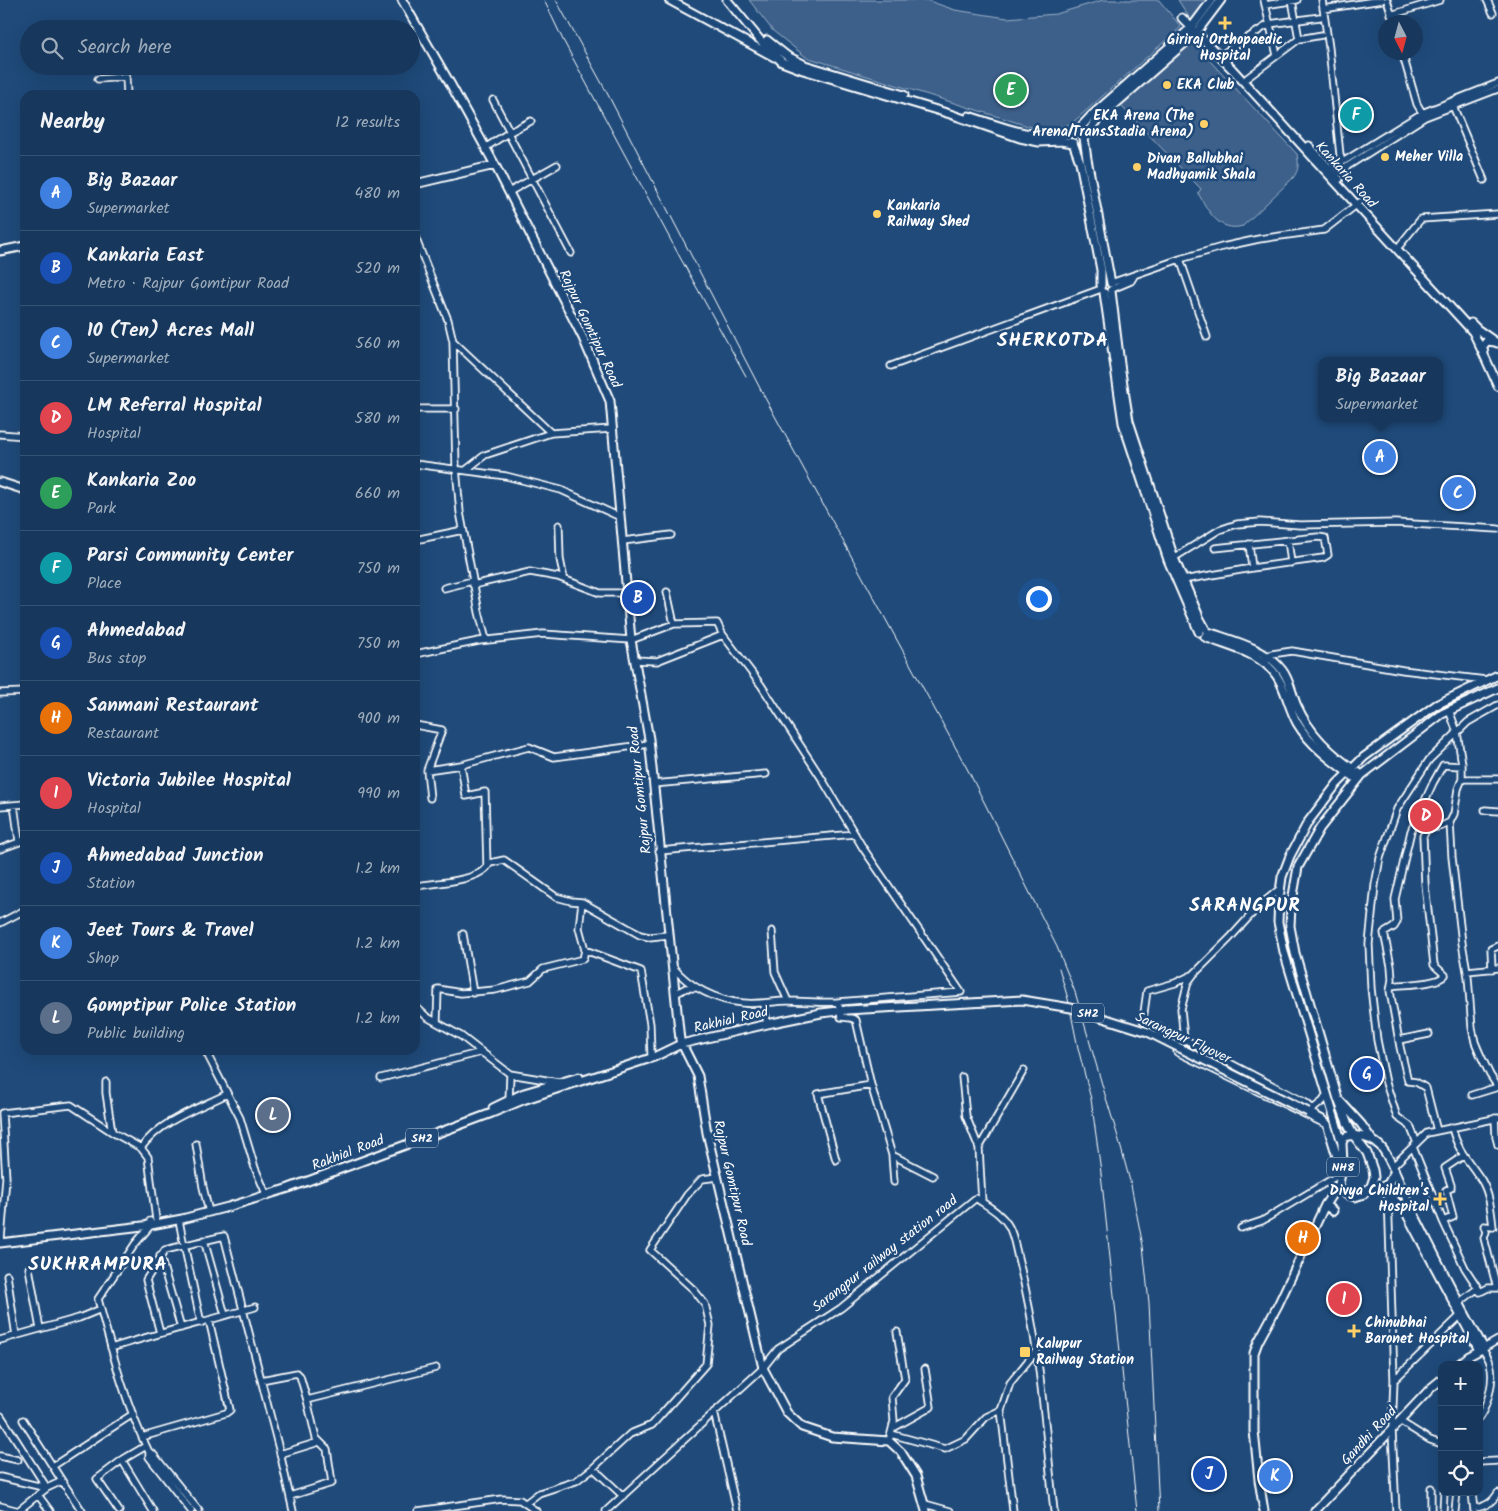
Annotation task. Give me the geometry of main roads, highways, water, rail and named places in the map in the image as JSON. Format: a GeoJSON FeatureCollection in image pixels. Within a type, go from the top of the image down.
{"type":"FeatureCollection","features":[{"type":"Feature","properties":{"kind":"main road","name":"Rajpur Gomtipur Road"},"geometry":{"type":"LineString","coordinates":[[403,0],[413,20]]}},
{"type":"Feature","properties":{"kind":"main road"},"geometry":{"type":"LineString","coordinates":[[669,0],[782,62],[989,126],[1020,138],[1039,142],[1061,142],[1076,145],[1081,144],[1096,121],[1195,29],[1221,0]]}},
{"type":"Feature","properties":{"kind":"main road"},"geometry":{"type":"LineString","coordinates":[[727,0],[769,46],[787,56],[799,66]]}},
{"type":"Feature","properties":{"kind":"main road"},"geometry":{"type":"LineString","coordinates":[[733,0],[782,62]]}},
{"type":"Feature","properties":{"kind":"main road"},"geometry":{"type":"LineString","coordinates":[[1107,288],[1100,270],[1080,162],[1071,138],[1091,116],[1195,29],[1212,0]]}},
{"type":"Feature","properties":{"kind":"main road","name":"Kankaria Road"},"geometry":{"type":"LineString","coordinates":[[1182,18],[1195,29],[1331,173]]}},
{"type":"Feature","properties":{"kind":"main road"},"geometry":{"type":"LineString","coordinates":[[1195,29],[1224,53],[1358,203],[1400,245],[1477,329],[1498,343]]}},
{"type":"Feature","properties":{"kind":"main road","name":"Rajpur Gomtipur Road"},"geometry":{"type":"LineString","coordinates":[[420,32],[495,166],[583,338],[610,401],[632,640],[649,744],[680,1042],[698,1076],[706,1132],[763,1368],[786,1412],[802,1427],[832,1437],[891,1434],[916,1476],[926,1507]]}},
{"type":"Feature","properties":{"kind":"main road"},"geometry":{"type":"LineString","coordinates":[[755,47],[769,46]]}},
{"type":"Feature","properties":{"kind":"main road"},"geometry":{"type":"LineString","coordinates":[[989,126],[1039,136],[1061,136],[1081,132],[1084,138],[1107,288],[1124,410],[1123,422],[1171,559],[1204,632],[1255,649],[1278,675],[1297,723],[1310,741],[1330,759],[1360,778]]}},
{"type":"Feature","properties":{"kind":"main road"},"geometry":{"type":"LineString","coordinates":[[420,183],[495,166]]}},
{"type":"Feature","properties":{"kind":"main road","name":"Kankaria Road"},"geometry":{"type":"LineString","coordinates":[[1358,203],[1473,332],[1498,386]]}},
{"type":"Feature","properties":{"kind":"main road"},"geometry":{"type":"LineString","coordinates":[[0,252],[20,247]]}},
{"type":"Feature","properties":{"kind":"main road"},"geometry":{"type":"LineString","coordinates":[[1484,355],[1483,346],[1487,341],[1498,343]]}},
{"type":"Feature","properties":{"kind":"main road"},"geometry":{"type":"LineString","coordinates":[[0,482],[20,488]]}},
{"type":"Feature","properties":{"kind":"main road"},"geometry":{"type":"LineString","coordinates":[[1171,559],[1183,580],[1204,632]]}},
{"type":"Feature","properties":{"kind":"main road"},"geometry":{"type":"LineString","coordinates":[[1342,1143],[1284,952],[1278,922],[1282,877],[1290,856],[1308,822],[1349,770],[1436,705],[1498,675]]}},
{"type":"Feature","properties":{"kind":"main road"},"geometry":{"type":"LineString","coordinates":[[1482,1349],[1460,1302],[1410,1207],[1385,1152],[1373,1141],[1354,1136],[1348,1125],[1338,1099],[1290,926],[1291,907],[1298,867],[1320,828],[1360,778],[1442,714],[1498,688]]}},
{"type":"Feature","properties":{"kind":"main road","name":"Sarangpur Flyover"},"geometry":{"type":"LineString","coordinates":[[843,1011],[1022,1000],[1071,1008],[1148,1032],[1326,1120],[1348,1125]]}},
{"type":"Feature","properties":{"kind":"main road","name":"Rakhial Road"},"geometry":{"type":"LineString","coordinates":[[0,1243],[152,1222],[267,1194],[490,1110],[524,1093],[651,1054],[680,1042],[843,1011]]}},
{"type":"Feature","properties":{"kind":"main road","name":"Rakhial Road"},"geometry":{"type":"LineString","coordinates":[[0,1239],[179,1220],[267,1194],[492,1113],[523,1100],[654,1057],[680,1042]]}},
{"type":"Feature","properties":{"kind":"main road"},"geometry":{"type":"LineString","coordinates":[[1338,1099],[1361,1124],[1373,1141]]}},
{"type":"Feature","properties":{"kind":"main road"},"geometry":{"type":"LineString","coordinates":[[1326,1120],[1342,1173]]}},
{"type":"Feature","properties":{"kind":"main road","name":"NH8"},"geometry":{"type":"LineString","coordinates":[[1354,1136],[1372,1164],[1374,1177],[1371,1186],[1364,1194],[1355,1197],[1345,1194],[1340,1190],[1339,1184],[1342,1173],[1342,1143],[1344,1137],[1354,1136]]}},
{"type":"Feature","properties":{"kind":"main road"},"geometry":{"type":"LineString","coordinates":[[1380,1188],[1388,1184],[1393,1170]]}},
{"type":"Feature","properties":{"kind":"main road"},"geometry":{"type":"LineString","coordinates":[[1264,1511],[1254,1431],[1254,1352],[1293,1275],[1325,1205],[1339,1184]]}},
{"type":"Feature","properties":{"kind":"main road"},"geometry":{"type":"LineString","coordinates":[[1371,1186],[1380,1188],[1388,1193],[1405,1211],[1461,1315],[1482,1349]]}},
{"type":"Feature","properties":{"kind":"main road"},"geometry":{"type":"LineString","coordinates":[[1325,1205],[1333,1211]]}},
{"type":"Feature","properties":{"kind":"main road"},"geometry":{"type":"LineString","coordinates":[[1462,1361],[1482,1349]]}},
{"type":"Feature","properties":{"kind":"main road","name":"Gandhi Road"},"geometry":{"type":"LineString","coordinates":[[1315,1511],[1438,1382]]}},
{"type":"Feature","properties":{"kind":"railway"},"geometry":{"type":"LineString","coordinates":[[544,0],[563,40],[746,376]]}},
{"type":"Feature","properties":{"kind":"railway"},"geometry":{"type":"LineString","coordinates":[[556,0],[605,89],[764,396],[970,774],[1057,947],[1075,992],[1131,1185],[1143,1246],[1149,1303],[1159,1511]]}},
{"type":"Feature","properties":{"kind":"railway"},"geometry":{"type":"LineString","coordinates":[[0,255],[20,251]]}},
{"type":"Feature","properties":{"kind":"railway"},"geometry":{"type":"LineString","coordinates":[[1059,968],[1091,1099],[1100,1164],[1137,1511]]}},
{"type":"Feature","properties":{"kind":"place","name":"Giriraj Orthopaedic Hospital"},"geometry":{"type":"Point","coordinates":[1225,23]}},
{"type":"Feature","properties":{"kind":"place","name":"EKA Club"},"geometry":{"type":"Point","coordinates":[1167,85]}},
{"type":"Feature","properties":{"kind":"place","name":"Kankaria Zoo"},"geometry":{"type":"Point","coordinates":[1011,90]}},
{"type":"Feature","properties":{"kind":"place","name":"Parsi Community Center"},"geometry":{"type":"Point","coordinates":[1356,115]}},
{"type":"Feature","properties":{"kind":"place","name":"EKA Arena (The Arena/TransStadia Arena)"},"geometry":{"type":"Point","coordinates":[1204,124]}},
{"type":"Feature","properties":{"kind":"place","name":"Meher Villa"},"geometry":{"type":"Point","coordinates":[1385,157]}},
{"type":"Feature","properties":{"kind":"place","name":"Divan Ballubhai Madhyamik Shala"},"geometry":{"type":"Point","coordinates":[1137,167]}},
{"type":"Feature","properties":{"kind":"place","name":"Kankaria Railway Shed"},"geometry":{"type":"Point","coordinates":[877,214]}},
{"type":"Feature","properties":{"kind":"place","name":"Big Bazaar"},"geometry":{"type":"Point","coordinates":[1380,457]}},
{"type":"Feature","properties":{"kind":"place","name":"10 (Ten) Acres Mall"},"geometry":{"type":"Point","coordinates":[1458,493]}},
{"type":"Feature","properties":{"kind":"place","name":"Kankaria East"},"geometry":{"type":"Point","coordinates":[638,598]}},
{"type":"Feature","properties":{"kind":"place","name":"LM Referral Hospital"},"geometry":{"type":"Point","coordinates":[1426,816]}},
{"type":"Feature","properties":{"kind":"place","name":"Ahmedabad"},"geometry":{"type":"Point","coordinates":[1367,1074]}},
{"type":"Feature","properties":{"kind":"place","name":"Gomptipur Police Station"},"geometry":{"type":"Point","coordinates":[273,1115]}},
{"type":"Feature","properties":{"kind":"place","name":"Divya Children's Hospital"},"geometry":{"type":"Point","coordinates":[1440,1199]}},
{"type":"Feature","properties":{"kind":"place","name":"Sanmani Restaurant"},"geometry":{"type":"Point","coordinates":[1303,1238]}},
{"type":"Feature","properties":{"kind":"place","name":"Victoria Jubilee Hospital"},"geometry":{"type":"Point","coordinates":[1344,1299]}},
{"type":"Feature","properties":{"kind":"place","name":"Chinubhai Baronet Hospital"},"geometry":{"type":"Point","coordinates":[1354,1331]}},
{"type":"Feature","properties":{"kind":"place","name":"Kalupur Railway Station"},"geometry":{"type":"Point","coordinates":[1025,1352]}},
{"type":"Feature","properties":{"kind":"place","name":"Ahmedabad Junction"},"geometry":{"type":"Point","coordinates":[1209,1474]}},
{"type":"Feature","properties":{"kind":"place","name":"Jeet Tours & Travel"},"geometry":{"type":"Point","coordinates":[1275,1476]}},
{"type":"Feature","properties":{"kind":"district","name":"SHERKOTDA"},"geometry":{"type":"Point","coordinates":[1053,341]}},
{"type":"Feature","properties":{"kind":"district","name":"SARANGPUR"},"geometry":{"type":"Point","coordinates":[1245,906]}},
{"type":"Feature","properties":{"kind":"district","name":"SUKHRAMPURA"},"geometry":{"type":"Point","coordinates":[98,1265]}}]}
